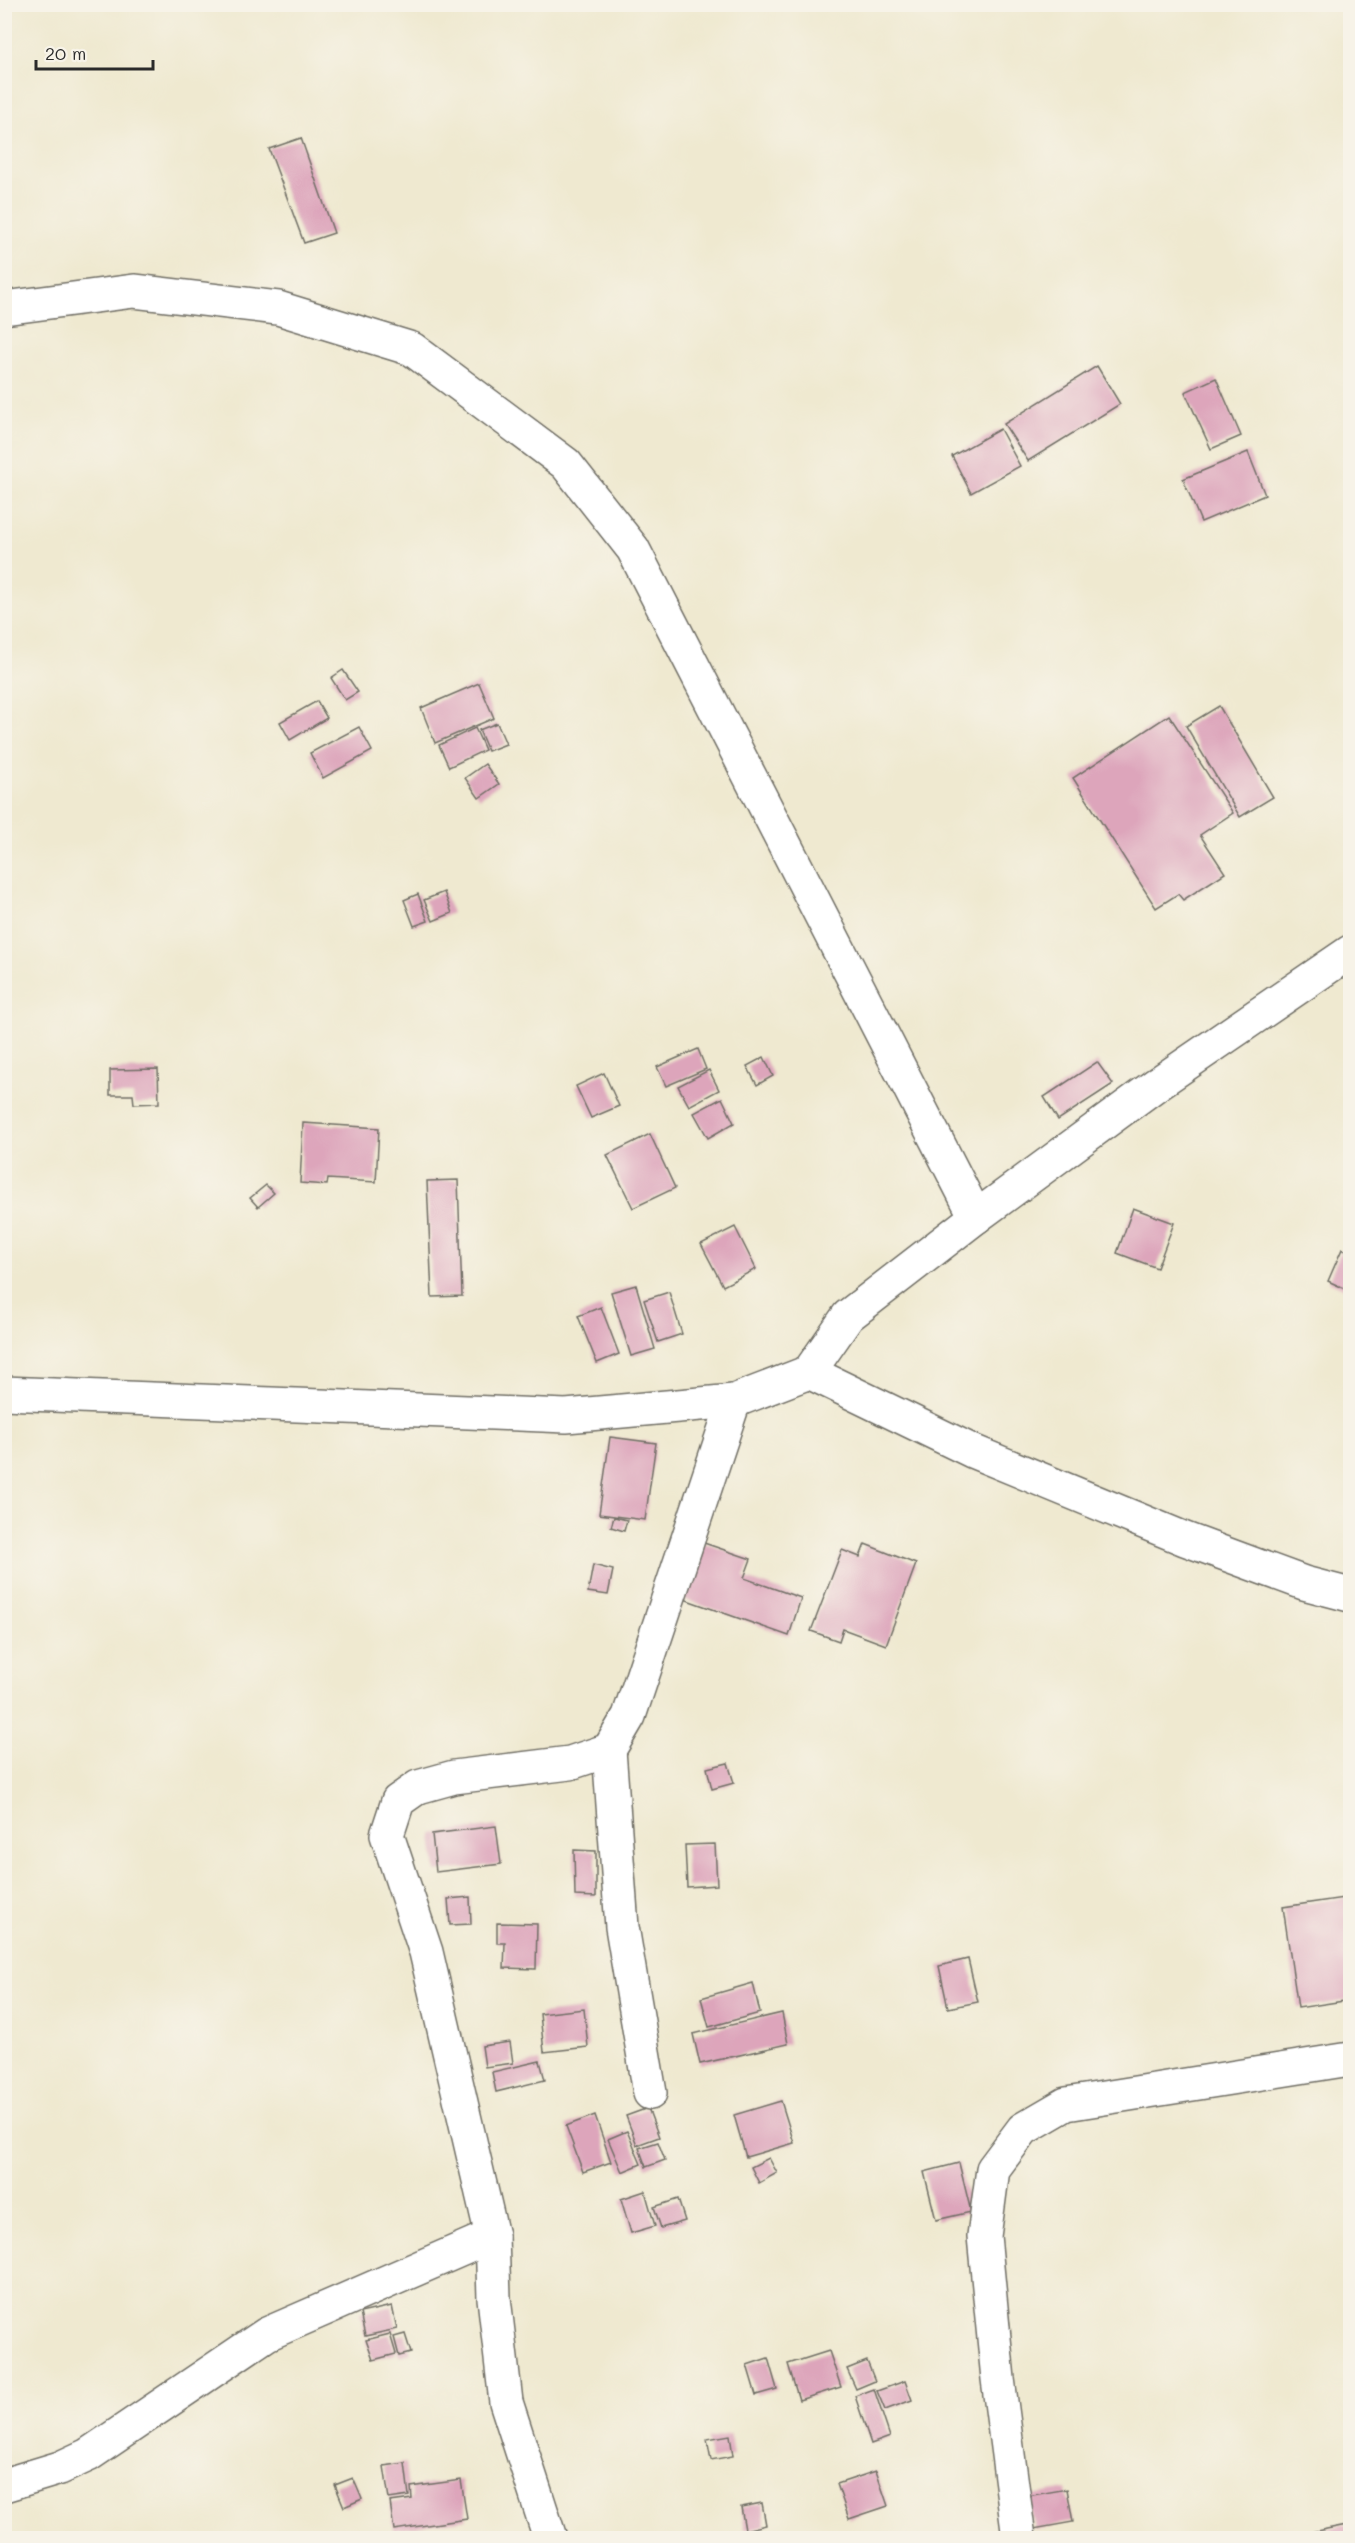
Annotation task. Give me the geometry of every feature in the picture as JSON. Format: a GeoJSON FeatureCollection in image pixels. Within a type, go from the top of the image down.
{"type":"FeatureCollection","features":[{"type":"Feature","properties":{"kind":"street"},"geometry":{"type":"LineString","coordinates":[[4,308],[134,291],[278,308],[412,349],[566,464],[633,549],[976,1217]]}},
{"type":"Feature","properties":{"kind":"street"},"geometry":{"type":"LineString","coordinates":[[4,1393],[566,1416],[734,1401],[809,1372],[848,1316],[976,1217],[1157,1084],[1350,952]]}},
{"type":"Feature","properties":{"kind":"street"},"geometry":{"type":"LineString","coordinates":[[809,1372],[972,1451],[1185,1539],[1304,1583],[1350,1594]]}},
{"type":"Feature","properties":{"kind":"street"},"geometry":{"type":"LineString","coordinates":[[650,2093],[622,1927],[609,1750],[629,1716],[734,1401]]}},
{"type":"Feature","properties":{"kind":"street"},"geometry":{"type":"LineString","coordinates":[[550,2538],[506,2402],[494,2298],[492,2236],[426,1952],[387,1835],[398,1800],[418,1786],[454,1777],[570,1763],[609,1750]]}},
{"type":"Feature","properties":{"kind":"street"},"geometry":{"type":"LineString","coordinates":[[1019,2538],[998,2379],[984,2236],[993,2169],[1023,2129],[1066,2104],[1350,2059]]}},
{"type":"Feature","properties":{"kind":"street"},"geometry":{"type":"LineString","coordinates":[[4,2485],[60,2468],[88,2455],[267,2334],[492,2236]]}},
{"type":"Feature","properties":{"kind":"building"},"geometry":{"type":"Polygon","coordinates":[[[301,138],[334,233],[304,243],[269,149],[301,138]]]}},
{"type":"Feature","properties":{"kind":"building"},"geometry":{"type":"Polygon","coordinates":[[[1097,366],[1120,404],[1028,461],[1004,424],[1097,366]]]}},
{"type":"Feature","properties":{"kind":"building"},"geometry":{"type":"Polygon","coordinates":[[[1216,378],[1241,436],[1211,449],[1185,392],[1216,378]]]}},
{"type":"Feature","properties":{"kind":"building"},"geometry":{"type":"Polygon","coordinates":[[[1000,429],[1020,466],[971,493],[952,456],[1000,429]]]}},
{"type":"Feature","properties":{"kind":"building"},"geometry":{"type":"Polygon","coordinates":[[[1248,452],[1265,495],[1201,522],[1183,479],[1248,452]]]}},
{"type":"Feature","properties":{"kind":"building"},"geometry":{"type":"Polygon","coordinates":[[[343,670],[358,692],[345,700],[331,678],[343,670]]]}},
{"type":"Feature","properties":{"kind":"building"},"geometry":{"type":"Polygon","coordinates":[[[479,683],[494,718],[435,743],[421,708],[479,683]]]}},
{"type":"Feature","properties":{"kind":"building"},"geometry":{"type":"Polygon","coordinates":[[[317,701],[327,718],[290,740],[280,722],[317,701]]]}},
{"type":"Feature","properties":{"kind":"building"},"geometry":{"type":"Polygon","coordinates":[[[1219,706],[1273,797],[1240,817],[1186,726],[1219,706]]]}},
{"type":"Feature","properties":{"kind":"building"},"geometry":{"type":"Polygon","coordinates":[[[1169,715],[1233,813],[1200,835],[1225,873],[1183,900],[1178,894],[1156,908],[1073,778],[1169,715]]]}},
{"type":"Feature","properties":{"kind":"building"},"geometry":{"type":"Polygon","coordinates":[[[497,723],[506,744],[488,751],[479,730],[497,723]]]}},
{"type":"Feature","properties":{"kind":"building"},"geometry":{"type":"Polygon","coordinates":[[[359,727],[372,751],[323,778],[310,753],[359,727]]]}},
{"type":"Feature","properties":{"kind":"building"},"geometry":{"type":"Polygon","coordinates":[[[475,728],[485,750],[449,767],[439,745],[475,728]]]}},
{"type":"Feature","properties":{"kind":"building"},"geometry":{"type":"Polygon","coordinates":[[[485,764],[499,784],[479,798],[465,778],[485,764]]]}},
{"type":"Feature","properties":{"kind":"building"},"geometry":{"type":"Polygon","coordinates":[[[444,892],[452,913],[433,921],[424,900],[444,892]]]}},
{"type":"Feature","properties":{"kind":"building"},"geometry":{"type":"Polygon","coordinates":[[[418,894],[428,921],[414,926],[404,900],[418,894]]]}},
{"type":"Feature","properties":{"kind":"building"},"geometry":{"type":"Polygon","coordinates":[[[698,1049],[706,1069],[666,1086],[657,1067],[698,1049]]]}},
{"type":"Feature","properties":{"kind":"building"},"geometry":{"type":"Polygon","coordinates":[[[764,1057],[773,1076],[757,1085],[747,1066],[764,1057]]]}},
{"type":"Feature","properties":{"kind":"building"},"geometry":{"type":"Polygon","coordinates":[[[1097,1062],[1113,1084],[1058,1120],[1044,1097],[1097,1062]]]}},
{"type":"Feature","properties":{"kind":"building"},"geometry":{"type":"Polygon","coordinates":[[[158,1069],[159,1103],[134,1104],[133,1095],[110,1095],[110,1070],[158,1069]]]}},
{"type":"Feature","properties":{"kind":"building"},"geometry":{"type":"Polygon","coordinates":[[[709,1070],[719,1090],[689,1106],[678,1086],[709,1070]]]}},
{"type":"Feature","properties":{"kind":"building"},"geometry":{"type":"Polygon","coordinates":[[[604,1073],[619,1106],[591,1118],[576,1086],[604,1073]]]}},
{"type":"Feature","properties":{"kind":"building"},"geometry":{"type":"Polygon","coordinates":[[[722,1098],[734,1123],[708,1138],[694,1113],[722,1098]]]}},
{"type":"Feature","properties":{"kind":"building"},"geometry":{"type":"Polygon","coordinates":[[[303,1123],[379,1128],[376,1182],[328,1179],[327,1185],[300,1183],[303,1123]]]}},
{"type":"Feature","properties":{"kind":"building"},"geometry":{"type":"Polygon","coordinates":[[[650,1134],[675,1188],[633,1208],[607,1155],[650,1134]]]}},
{"type":"Feature","properties":{"kind":"building"},"geometry":{"type":"Polygon","coordinates":[[[458,1180],[462,1296],[432,1297],[427,1181],[458,1180]]]}},
{"type":"Feature","properties":{"kind":"building"},"geometry":{"type":"Polygon","coordinates":[[[266,1185],[274,1193],[258,1207],[250,1198],[266,1185]]]}},
{"type":"Feature","properties":{"kind":"building"},"geometry":{"type":"Polygon","coordinates":[[[1133,1208],[1174,1223],[1157,1268],[1117,1253],[1133,1208]]]}},
{"type":"Feature","properties":{"kind":"building"},"geometry":{"type":"Polygon","coordinates":[[[735,1227],[756,1269],[723,1286],[701,1244],[735,1227]]]}},
{"type":"Feature","properties":{"kind":"building"},"geometry":{"type":"Polygon","coordinates":[[[1342,1249],[1350,1253],[1350,1291],[1328,1281],[1342,1249]]]}},
{"type":"Feature","properties":{"kind":"building"},"geometry":{"type":"Polygon","coordinates":[[[636,1285],[655,1349],[631,1356],[611,1292],[636,1285]]]}},
{"type":"Feature","properties":{"kind":"building"},"geometry":{"type":"Polygon","coordinates":[[[669,1292],[682,1334],[658,1342],[644,1300],[669,1292]]]}},
{"type":"Feature","properties":{"kind":"building"},"geometry":{"type":"Polygon","coordinates":[[[601,1307],[619,1354],[597,1363],[578,1316],[601,1307]]]}},
{"type":"Feature","properties":{"kind":"building"},"geometry":{"type":"Polygon","coordinates":[[[610,1437],[656,1443],[645,1520],[599,1514],[610,1437]]]}},
{"type":"Feature","properties":{"kind":"building"},"geometry":{"type":"Polygon","coordinates":[[[614,1517],[627,1520],[624,1531],[611,1527],[614,1517]]]}},
{"type":"Feature","properties":{"kind":"building"},"geometry":{"type":"Polygon","coordinates":[[[704,1543],[751,1559],[744,1578],[801,1598],[789,1636],[684,1599],[704,1543]]]}},
{"type":"Feature","properties":{"kind":"building"},"geometry":{"type":"Polygon","coordinates":[[[865,1544],[916,1564],[886,1645],[843,1629],[839,1641],[811,1631],[842,1550],[860,1557],[865,1544]]]}},
{"type":"Feature","properties":{"kind":"building"},"geometry":{"type":"Polygon","coordinates":[[[593,1565],[613,1570],[608,1595],[588,1592],[593,1565]]]}},
{"type":"Feature","properties":{"kind":"building"},"geometry":{"type":"Polygon","coordinates":[[[728,1763],[734,1783],[712,1789],[707,1768],[728,1763]]]}},
{"type":"Feature","properties":{"kind":"building"},"geometry":{"type":"Polygon","coordinates":[[[496,1826],[501,1864],[436,1872],[432,1834],[496,1826]]]}},
{"type":"Feature","properties":{"kind":"building"},"geometry":{"type":"Polygon","coordinates":[[[715,1844],[717,1885],[687,1887],[685,1845],[715,1844]]]}},
{"type":"Feature","properties":{"kind":"building"},"geometry":{"type":"Polygon","coordinates":[[[574,1850],[596,1851],[596,1897],[575,1896],[574,1850]]]}},
{"type":"Feature","properties":{"kind":"building"},"geometry":{"type":"Polygon","coordinates":[[[470,1897],[471,1924],[450,1925],[448,1899],[470,1897]]]}},
{"type":"Feature","properties":{"kind":"building"},"geometry":{"type":"Polygon","coordinates":[[[1350,1897],[1350,2000],[1298,2008],[1283,1907],[1350,1897]]]}},
{"type":"Feature","properties":{"kind":"building"},"geometry":{"type":"Polygon","coordinates":[[[497,1923],[537,1924],[536,1969],[504,1968],[505,1943],[497,1943],[497,1923]]]}},
{"type":"Feature","properties":{"kind":"building"},"geometry":{"type":"Polygon","coordinates":[[[968,1959],[978,2002],[948,2008],[939,1966],[968,1959]]]}},
{"type":"Feature","properties":{"kind":"building"},"geometry":{"type":"Polygon","coordinates":[[[753,1983],[760,2013],[709,2027],[701,1998],[753,1983]]]}},
{"type":"Feature","properties":{"kind":"building"},"geometry":{"type":"Polygon","coordinates":[[[584,2009],[588,2047],[544,2052],[540,2014],[584,2009]]]}},
{"type":"Feature","properties":{"kind":"building"},"geometry":{"type":"Polygon","coordinates":[[[782,2013],[788,2044],[700,2064],[693,2034],[782,2013]]]}},
{"type":"Feature","properties":{"kind":"building"},"geometry":{"type":"Polygon","coordinates":[[[510,2042],[513,2063],[485,2067],[482,2046],[510,2042]]]}},
{"type":"Feature","properties":{"kind":"building"},"geometry":{"type":"Polygon","coordinates":[[[540,2061],[545,2080],[496,2092],[492,2072],[540,2061]]]}},
{"type":"Feature","properties":{"kind":"building"},"geometry":{"type":"Polygon","coordinates":[[[781,2101],[794,2143],[746,2157],[734,2115],[781,2101]]]}},
{"type":"Feature","properties":{"kind":"building"},"geometry":{"type":"Polygon","coordinates":[[[648,2108],[659,2137],[637,2145],[626,2116],[648,2108]]]}},
{"type":"Feature","properties":{"kind":"building"},"geometry":{"type":"Polygon","coordinates":[[[595,2115],[611,2162],[583,2172],[566,2126],[595,2115]]]}},
{"type":"Feature","properties":{"kind":"building"},"geometry":{"type":"Polygon","coordinates":[[[627,2131],[641,2164],[622,2172],[608,2139],[627,2131]]]}},
{"type":"Feature","properties":{"kind":"building"},"geometry":{"type":"Polygon","coordinates":[[[658,2142],[665,2160],[646,2167],[639,2148],[658,2142]]]}},
{"type":"Feature","properties":{"kind":"building"},"geometry":{"type":"Polygon","coordinates":[[[769,2158],[777,2173],[759,2183],[751,2167],[769,2158]]]}},
{"type":"Feature","properties":{"kind":"building"},"geometry":{"type":"Polygon","coordinates":[[[959,2163],[971,2212],[936,2220],[924,2172],[959,2163]]]}},
{"type":"Feature","properties":{"kind":"building"},"geometry":{"type":"Polygon","coordinates":[[[645,2191],[655,2226],[631,2233],[621,2199],[645,2191]]]}},
{"type":"Feature","properties":{"kind":"building"},"geometry":{"type":"Polygon","coordinates":[[[678,2199],[685,2221],[661,2228],[654,2207],[678,2199]]]}},
{"type":"Feature","properties":{"kind":"building"},"geometry":{"type":"Polygon","coordinates":[[[392,2306],[397,2329],[365,2336],[360,2313],[392,2306]]]}},
{"type":"Feature","properties":{"kind":"building"},"geometry":{"type":"Polygon","coordinates":[[[390,2334],[396,2354],[373,2360],[366,2340],[390,2334]]]}},
{"type":"Feature","properties":{"kind":"building"},"geometry":{"type":"Polygon","coordinates":[[[405,2334],[411,2353],[399,2356],[394,2337],[405,2334]]]}},
{"type":"Feature","properties":{"kind":"building"},"geometry":{"type":"Polygon","coordinates":[[[829,2351],[841,2387],[799,2400],[788,2364],[829,2351]]]}},
{"type":"Feature","properties":{"kind":"building"},"geometry":{"type":"Polygon","coordinates":[[[768,2358],[777,2389],[756,2395],[747,2365],[768,2358]]]}},
{"type":"Feature","properties":{"kind":"building"},"geometry":{"type":"Polygon","coordinates":[[[867,2361],[875,2381],[856,2389],[847,2369],[867,2361]]]}},
{"type":"Feature","properties":{"kind":"building"},"geometry":{"type":"Polygon","coordinates":[[[905,2381],[912,2400],[885,2410],[877,2391],[905,2381]]]}},
{"type":"Feature","properties":{"kind":"building"},"geometry":{"type":"Polygon","coordinates":[[[874,2389],[890,2437],[871,2444],[855,2396],[874,2389]]]}},
{"type":"Feature","properties":{"kind":"building"},"geometry":{"type":"Polygon","coordinates":[[[730,2435],[733,2456],[711,2460],[707,2439],[730,2435]]]}},
{"type":"Feature","properties":{"kind":"building"},"geometry":{"type":"Polygon","coordinates":[[[405,2463],[409,2496],[389,2499],[384,2466],[405,2463]]]}},
{"type":"Feature","properties":{"kind":"building"},"geometry":{"type":"Polygon","coordinates":[[[876,2471],[888,2506],[849,2519],[837,2484],[876,2471]]]}},
{"type":"Feature","properties":{"kind":"building"},"geometry":{"type":"Polygon","coordinates":[[[353,2478],[362,2499],[344,2507],[335,2485],[353,2478]]]}},
{"type":"Feature","properties":{"kind":"building"},"geometry":{"type":"Polygon","coordinates":[[[461,2480],[467,2519],[394,2530],[390,2502],[412,2499],[411,2487],[461,2480]]]}},
{"type":"Feature","properties":{"kind":"building"},"geometry":{"type":"Polygon","coordinates":[[[1067,2489],[1073,2522],[1034,2529],[1027,2496],[1067,2489]]]}},
{"type":"Feature","properties":{"kind":"building"},"geometry":{"type":"Polygon","coordinates":[[[762,2503],[766,2525],[745,2530],[741,2507],[762,2503]]]}},
{"type":"Feature","properties":{"kind":"building"},"geometry":{"type":"Polygon","coordinates":[[[1347,2525],[1350,2538],[1292,2538],[1291,2536],[1347,2525]]]}}]}
